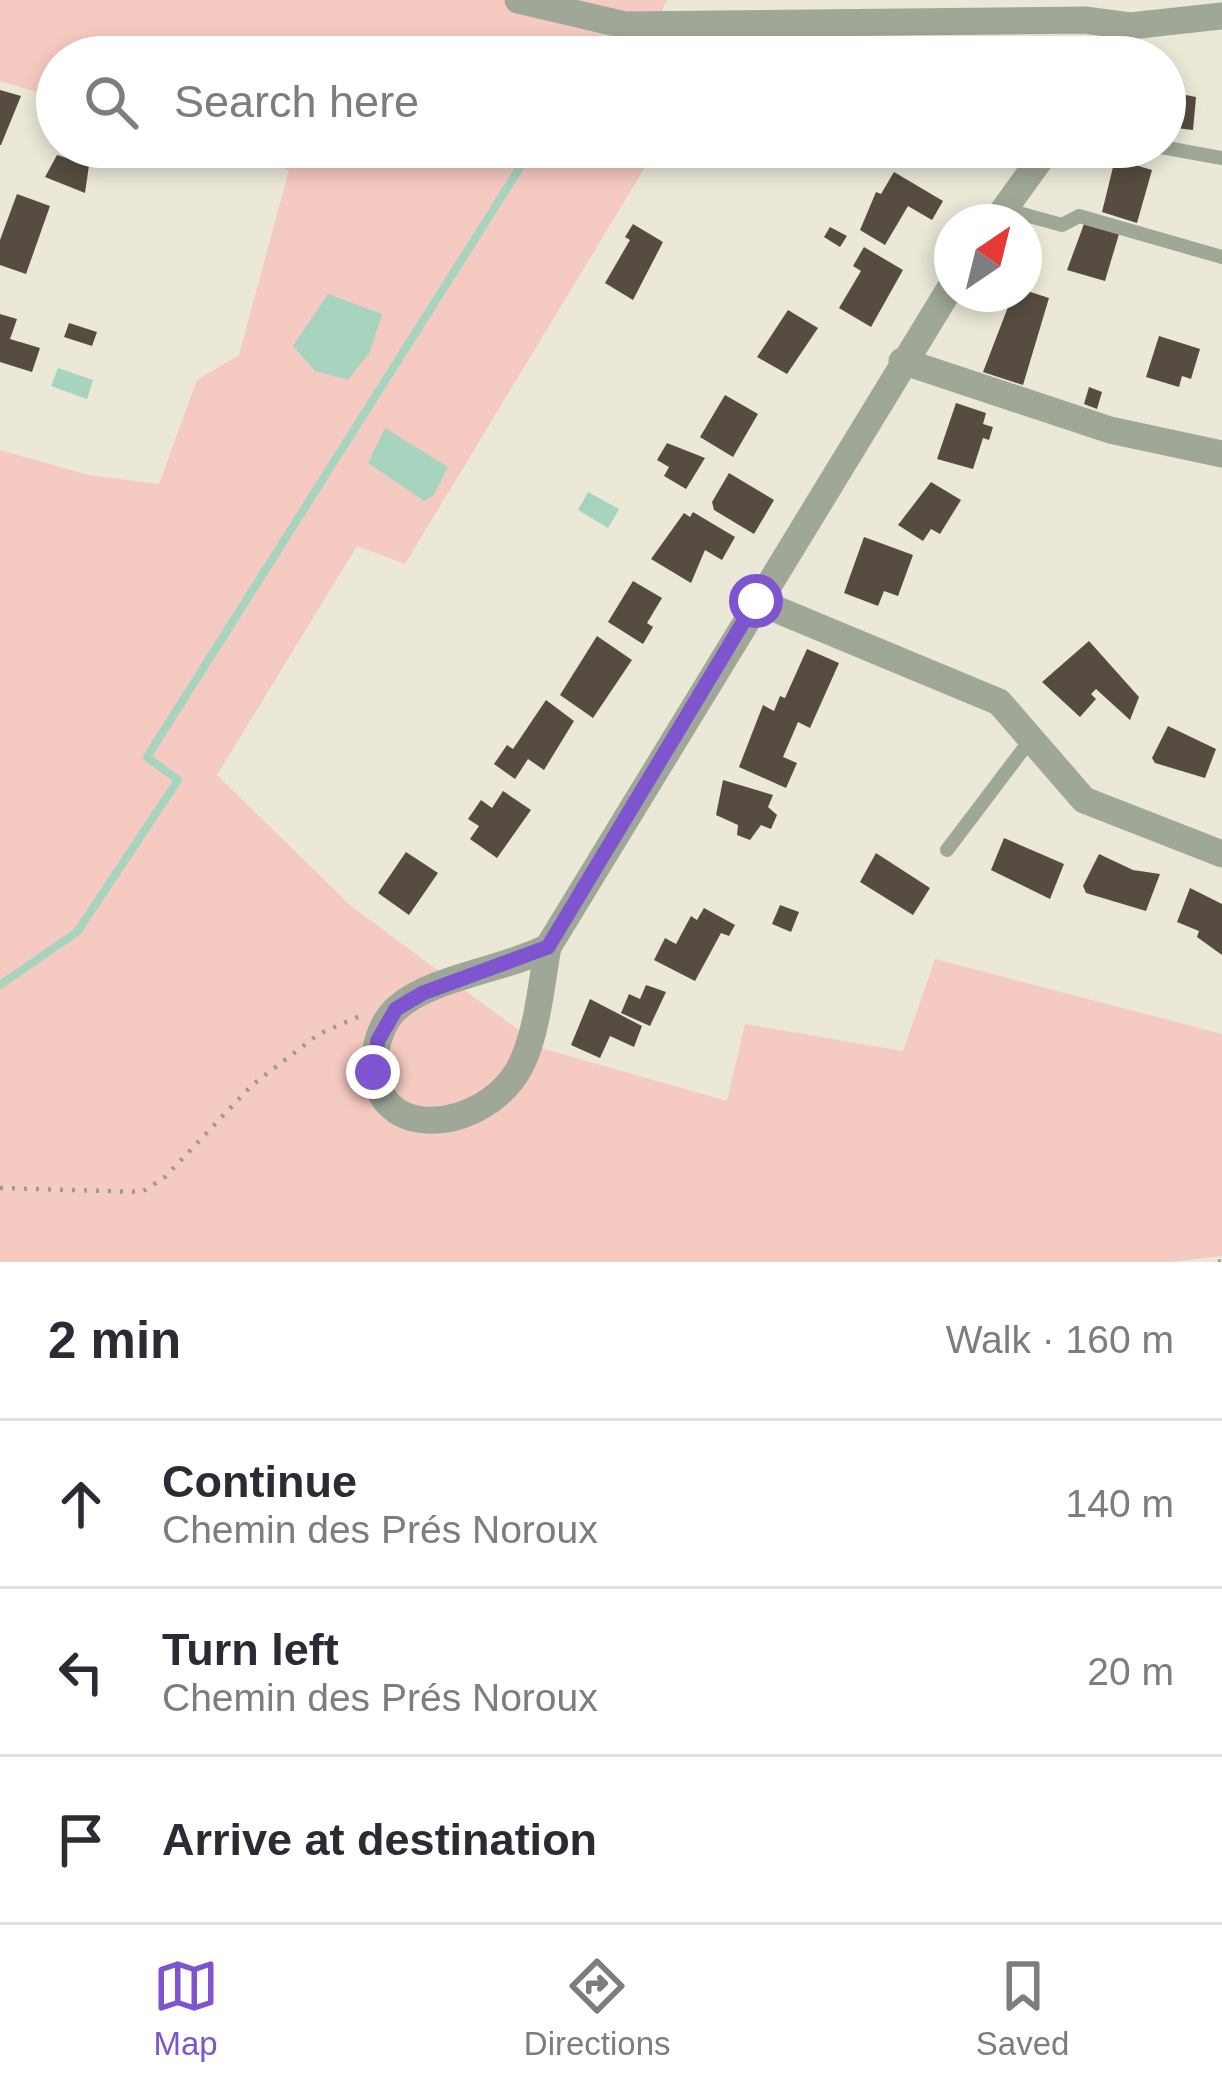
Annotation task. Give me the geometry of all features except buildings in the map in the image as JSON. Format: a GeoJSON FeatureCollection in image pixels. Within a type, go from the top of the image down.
{"type":"FeatureCollection","features":[{"type":"Feature","properties":{"kind":"street"},"geometry":{"type":"LineString","coordinates":[[518,0],[626,25],[1085,20],[1130,26],[1191,9],[1222,16]]}},
{"type":"Feature","properties":{"kind":"street"},"geometry":{"type":"LineString","coordinates":[[1125,36],[1130,26]]}},
{"type":"Feature","properties":{"kind":"street"},"geometry":{"type":"LineString","coordinates":[[1007,204],[1034,168]]}},
{"type":"Feature","properties":{"kind":"street"},"geometry":{"type":"LineString","coordinates":[[548,947],[423,993],[396,1009],[378,1040],[373,1072],[393,1107],[436,1123],[485,1108],[507,1088],[531,1037],[548,947],[934,312]]}},
{"type":"Feature","properties":{"kind":"street"},"geometry":{"type":"LineString","coordinates":[[902,361],[1110,430],[1222,454]]}},
{"type":"Feature","properties":{"kind":"street"},"geometry":{"type":"LineString","coordinates":[[756,601],[999,702],[1084,800],[1222,854]]}},
{"type":"Feature","properties":{"kind":"lane"},"geometry":{"type":"LineString","coordinates":[[1186,152],[1222,158]]}},
{"type":"Feature","properties":{"kind":"lane"},"geometry":{"type":"LineString","coordinates":[[1042,222],[1062,225],[1079,216],[1222,257]]}},
{"type":"Feature","properties":{"kind":"lane"},"geometry":{"type":"LineString","coordinates":[[947,850],[1031,739]]}},
{"type":"Feature","properties":{"kind":"path"},"geometry":{"type":"LineString","coordinates":[[0,1188],[142,1192],[165,1177],[252,1085],[319,1034],[364,1014]]}},
{"type":"Feature","properties":{"kind":"shaded area"},"geometry":{"type":"Polygon","coordinates":[[[0,0],[667,0],[649,36],[36,36],[36,92],[0,81],[0,0]]]}},
{"type":"Feature","properties":{"kind":"shaded area"},"geometry":{"type":"Polygon","coordinates":[[[283,168],[645,168],[405,564],[357,546],[217,775],[351,906],[544,1049],[727,1101],[745,1024],[903,1051],[935,959],[1222,1034],[1222,1256],[1169,1262],[0,1262],[0,450],[88,475],[159,484],[197,380],[239,355],[289,170],[283,168]]]}},
{"type":"Feature","properties":{"kind":"shaded area"},"geometry":{"type":"Polygon","coordinates":[[[328,294],[382,314],[370,352],[348,380],[315,371],[293,346],[328,294]]]}},
{"type":"Feature","properties":{"kind":"shaded area"},"geometry":{"type":"Polygon","coordinates":[[[58,368],[93,380],[87,399],[51,386],[58,368]]]}},
{"type":"Feature","properties":{"kind":"shaded area"},"geometry":{"type":"Polygon","coordinates":[[[385,428],[448,467],[434,495],[424,501],[368,463],[385,428]]]}},
{"type":"Feature","properties":{"kind":"shaded area"},"geometry":{"type":"Polygon","coordinates":[[[588,492],[619,509],[608,528],[578,510],[588,492]]]}},
{"type":"Feature","properties":{"kind":"waterway"},"geometry":{"type":"LineString","coordinates":[[0,985],[77,932],[178,780],[147,757],[520,168]]}},
{"type":"Feature","properties":{"kind":"route"},"geometry":{"type":"LineString","coordinates":[[373,1072],[378,1040],[396,1009],[423,993],[548,947],[756,601]]}}]}
